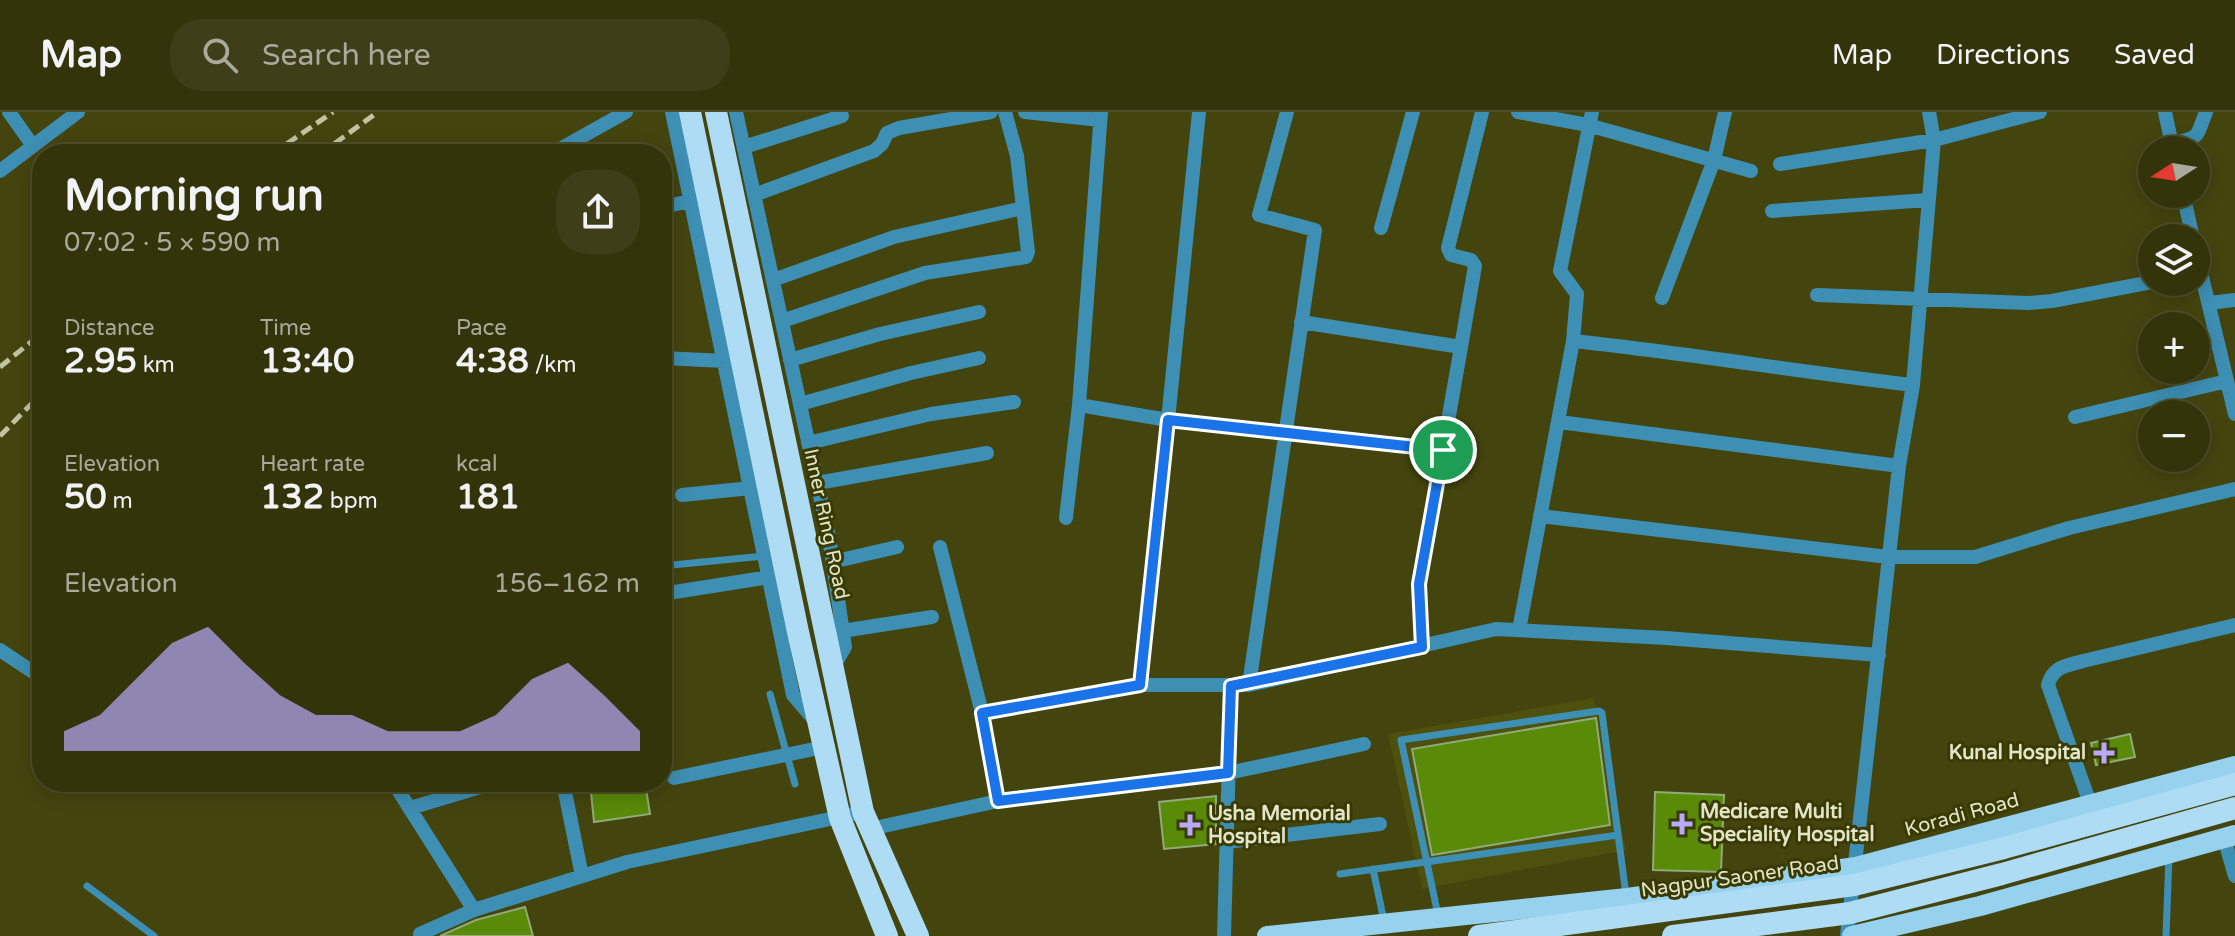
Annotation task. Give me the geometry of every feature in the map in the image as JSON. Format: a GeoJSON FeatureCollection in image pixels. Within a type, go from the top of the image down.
{"type":"FeatureCollection","features":[{"type":"Feature","properties":{"kind":"highway"},"geometry":{"type":"LineString","coordinates":[[690,112],[840,818],[887,936]]}},
{"type":"Feature","properties":{"kind":"highway","name":"Inner Ring Road"},"geometry":{"type":"LineString","coordinates":[[716,112],[832,669],[867,820],[918,936]]}},
{"type":"Feature","properties":{"kind":"highway","name":"Nagpur Saoner Road"},"geometry":{"type":"LineString","coordinates":[[1479,936],[1854,885],[2004,848],[2235,784]]}},
{"type":"Feature","properties":{"kind":"highway"},"geometry":{"type":"LineString","coordinates":[[1673,936],[1850,913],[2235,808]]}},
{"type":"Feature","properties":{"kind":"main road","name":"Koradi Road"},"geometry":{"type":"LineString","coordinates":[[1267,936],[1627,898],[1856,867],[2235,766]]}},
{"type":"Feature","properties":{"kind":"main road"},"geometry":{"type":"LineString","coordinates":[[1849,936],[1980,906],[2229,836]]}},
{"type":"Feature","properties":{"kind":"street"},"geometry":{"type":"LineString","coordinates":[[9,112],[32,145]]}},
{"type":"Feature","properties":{"kind":"street"},"geometry":{"type":"LineString","coordinates":[[36,144],[78,112]]}},
{"type":"Feature","properties":{"kind":"street"},"geometry":{"type":"LineString","coordinates":[[569,144],[626,112]]}},
{"type":"Feature","properties":{"kind":"street"},"geometry":{"type":"LineString","coordinates":[[672,112],[793,695],[821,736],[787,754],[674,778]]}},
{"type":"Feature","properties":{"kind":"street"},"geometry":{"type":"LineString","coordinates":[[736,112],[832,562],[845,647],[832,669]]}},
{"type":"Feature","properties":{"kind":"street"},"geometry":{"type":"LineString","coordinates":[[754,195],[874,151],[887,133],[899,128],[991,112]]}},
{"type":"Feature","properties":{"kind":"street"},"geometry":{"type":"LineString","coordinates":[[782,321],[925,273],[1026,257],[1028,252],[1017,156],[1005,112]]}},
{"type":"Feature","properties":{"kind":"street"},"geometry":{"type":"LineString","coordinates":[[1025,112],[1100,116],[1079,405],[1066,518]]}},
{"type":"Feature","properties":{"kind":"street"},"geometry":{"type":"LineString","coordinates":[[1140,685],[1199,112]]}},
{"type":"Feature","properties":{"kind":"street"},"geometry":{"type":"LineString","coordinates":[[1249,685],[1315,230],[1259,215],[1287,112]]}},
{"type":"Feature","properties":{"kind":"street"},"geometry":{"type":"LineString","coordinates":[[1381,228],[1413,112]]}},
{"type":"Feature","properties":{"kind":"street"},"geometry":{"type":"LineString","coordinates":[[1422,647],[1419,584],[1475,266],[1471,260],[1451,255],[1448,248],[1482,112]]}},
{"type":"Feature","properties":{"kind":"street"},"geometry":{"type":"LineString","coordinates":[[1518,112],[1590,118],[1751,171]]}},
{"type":"Feature","properties":{"kind":"street"},"geometry":{"type":"LineString","coordinates":[[1662,298],[1714,160],[1725,112]]}},
{"type":"Feature","properties":{"kind":"street"},"geometry":{"type":"LineString","coordinates":[[1849,936],[1888,557],[1913,385],[1934,140],[1929,112]]}},
{"type":"Feature","properties":{"kind":"street"},"geometry":{"type":"LineString","coordinates":[[1780,164],[1934,140],[2040,112]]}},
{"type":"Feature","properties":{"kind":"street"},"geometry":{"type":"LineString","coordinates":[[2165,112],[2170,136]]}},
{"type":"Feature","properties":{"kind":"street"},"geometry":{"type":"LineString","coordinates":[[2197,136],[2206,112]]}},
{"type":"Feature","properties":{"kind":"street"},"geometry":{"type":"LineString","coordinates":[[744,147],[842,116]]}},
{"type":"Feature","properties":{"kind":"street"},"geometry":{"type":"LineString","coordinates":[[1519,630],[1573,341],[1577,294],[1560,271],[1590,118]]}},
{"type":"Feature","properties":{"kind":"street"},"geometry":{"type":"LineString","coordinates":[[0,171],[32,147]]}},
{"type":"Feature","properties":{"kind":"street"},"geometry":{"type":"LineString","coordinates":[[1772,211],[1928,200]]}},
{"type":"Feature","properties":{"kind":"street"},"geometry":{"type":"LineString","coordinates":[[672,205],[691,201]]}},
{"type":"Feature","properties":{"kind":"street"},"geometry":{"type":"LineString","coordinates":[[773,280],[894,237],[1023,208]]}},
{"type":"Feature","properties":{"kind":"street"},"geometry":{"type":"LineString","coordinates":[[1817,295],[2040,302],[2138,284]]}},
{"type":"Feature","properties":{"kind":"street"},"geometry":{"type":"LineString","coordinates":[[2206,296],[2235,414]]}},
{"type":"Feature","properties":{"kind":"street"},"geometry":{"type":"LineString","coordinates":[[2209,303],[2235,300]]}},
{"type":"Feature","properties":{"kind":"street"},"geometry":{"type":"LineString","coordinates":[[790,360],[880,334],[979,312]]}},
{"type":"Feature","properties":{"kind":"street"},"geometry":{"type":"LineString","coordinates":[[1301,322],[1461,347]]}},
{"type":"Feature","properties":{"kind":"street"},"geometry":{"type":"LineString","coordinates":[[1573,341],[1696,354],[1832,376],[1913,385]]}},
{"type":"Feature","properties":{"kind":"street"},"geometry":{"type":"LineString","coordinates":[[672,358],[725,361]]}},
{"type":"Feature","properties":{"kind":"street"},"geometry":{"type":"LineString","coordinates":[[800,404],[979,358]]}},
{"type":"Feature","properties":{"kind":"street"},"geometry":{"type":"LineString","coordinates":[[2075,417],[2227,381]]}},
{"type":"Feature","properties":{"kind":"street"},"geometry":{"type":"LineString","coordinates":[[808,443],[931,414],[1014,402]]}},
{"type":"Feature","properties":{"kind":"street"},"geometry":{"type":"LineString","coordinates":[[1079,405],[1168,420],[1443,450]]}},
{"type":"Feature","properties":{"kind":"street"},"geometry":{"type":"LineString","coordinates":[[1559,422],[1899,466]]}},
{"type":"Feature","properties":{"kind":"street"},"geometry":{"type":"LineString","coordinates":[[817,483],[987,453]]}},
{"type":"Feature","properties":{"kind":"street"},"geometry":{"type":"LineString","coordinates":[[682,495],[751,488]]}},
{"type":"Feature","properties":{"kind":"street"},"geometry":{"type":"LineString","coordinates":[[1540,516],[1888,557],[1975,557],[2069,528],[2235,489]]}},
{"type":"Feature","properties":{"kind":"street"},"geometry":{"type":"LineString","coordinates":[[832,562],[897,547]]}},
{"type":"Feature","properties":{"kind":"street"},"geometry":{"type":"LineString","coordinates":[[940,547],[982,713],[998,801]]}},
{"type":"Feature","properties":{"kind":"street"},"geometry":{"type":"LineString","coordinates":[[672,592],[769,577]]}},
{"type":"Feature","properties":{"kind":"street"},"geometry":{"type":"LineString","coordinates":[[842,631],[932,617]]}},
{"type":"Feature","properties":{"kind":"street"},"geometry":{"type":"LineString","coordinates":[[2091,806],[2048,685],[2051,673],[2083,661],[2235,625]]}},
{"type":"Feature","properties":{"kind":"street"},"geometry":{"type":"LineString","coordinates":[[982,713],[1140,685],[1249,685],[1496,629],[1666,638],[1879,655]]}},
{"type":"Feature","properties":{"kind":"street"},"geometry":{"type":"LineString","coordinates":[[0,650],[32,671]]}},
{"type":"Feature","properties":{"kind":"street"},"geometry":{"type":"LineString","coordinates":[[1224,936],[1231,686]]}},
{"type":"Feature","properties":{"kind":"street"},"geometry":{"type":"LineString","coordinates":[[420,934],[474,910],[627,862],[840,818],[867,820],[1228,773],[1364,744]]}},
{"type":"Feature","properties":{"kind":"street"},"geometry":{"type":"LineString","coordinates":[[400,792],[474,910]]}},
{"type":"Feature","properties":{"kind":"street"},"geometry":{"type":"LineString","coordinates":[[410,808],[464,792]]}},
{"type":"Feature","properties":{"kind":"street"},"geometry":{"type":"LineString","coordinates":[[565,792],[582,876]]}},
{"type":"Feature","properties":{"kind":"street"},"geometry":{"type":"LineString","coordinates":[[1226,842],[1380,824]]}},
{"type":"Feature","properties":{"kind":"street"},"geometry":{"type":"LineString","coordinates":[[2229,836],[2235,876]]}},
{"type":"Feature","properties":{"kind":"lane"},"geometry":{"type":"LineString","coordinates":[[672,565],[765,556]]}},
{"type":"Feature","properties":{"kind":"lane"},"geometry":{"type":"LineString","coordinates":[[770,694],[795,784]]}},
{"type":"Feature","properties":{"kind":"lane"},"geometry":{"type":"LineString","coordinates":[[1438,917],[1401,740],[1599,711],[1602,713],[1627,898]]}},
{"type":"Feature","properties":{"kind":"lane"},"geometry":{"type":"LineString","coordinates":[[1340,874],[1618,835]]}},
{"type":"Feature","properties":{"kind":"lane"},"geometry":{"type":"LineString","coordinates":[[2166,936],[2169,854]]}},
{"type":"Feature","properties":{"kind":"lane"},"geometry":{"type":"LineString","coordinates":[[1373,869],[1384,923]]}},
{"type":"Feature","properties":{"kind":"lane"},"geometry":{"type":"LineString","coordinates":[[87,886],[154,936]]}},
{"type":"Feature","properties":{"kind":"shaded area"},"geometry":{"type":"Polygon","coordinates":[[[1594,698],[1626,850],[1422,889],[1388,734],[1594,698]]]}},
{"type":"Feature","properties":{"kind":"building"},"geometry":{"type":"Polygon","coordinates":[[[1596,718],[1610,825],[1432,855],[1412,749],[1596,718]]]}},
{"type":"Feature","properties":{"kind":"building"},"geometry":{"type":"Polygon","coordinates":[[[2130,734],[2135,757],[2096,765],[2091,743],[2130,734]]]}},
{"type":"Feature","properties":{"kind":"building"},"geometry":{"type":"Polygon","coordinates":[[[591,792],[647,792],[650,814],[594,822],[591,792]]]}},
{"type":"Feature","properties":{"kind":"building"},"geometry":{"type":"Polygon","coordinates":[[[1655,792],[1724,795],[1721,872],[1653,870],[1655,792]]]}},
{"type":"Feature","properties":{"kind":"building"},"geometry":{"type":"Polygon","coordinates":[[[1216,796],[1216,844],[1164,849],[1159,802],[1216,796]]]}},
{"type":"Feature","properties":{"kind":"building"},"geometry":{"type":"Polygon","coordinates":[[[525,907],[533,936],[440,936],[476,920],[525,907]]]}},
{"type":"Feature","properties":{"kind":"railway"},"geometry":{"type":"LineString","coordinates":[[287,144],[333,112]]}},
{"type":"Feature","properties":{"kind":"railway"},"geometry":{"type":"LineString","coordinates":[[334,144],[378,112]]}},
{"type":"Feature","properties":{"kind":"railway"},"geometry":{"type":"LineString","coordinates":[[0,367],[32,341]]}},
{"type":"Feature","properties":{"kind":"railway"},"geometry":{"type":"LineString","coordinates":[[0,436],[32,403]]}},
{"type":"Feature","properties":{"kind":"place","name":"Kunal Hospital"},"geometry":{"type":"Point","coordinates":[2104,753]}},
{"type":"Feature","properties":{"kind":"place","name":"Medicare Multi Speciality Hospital"},"geometry":{"type":"Point","coordinates":[1682,824]}},
{"type":"Feature","properties":{"kind":"place","name":"Usha Memorial Hospital"},"geometry":{"type":"Point","coordinates":[1190,825]}},
{"type":"Feature","properties":{"kind":"route"},"geometry":{"type":"LineString","coordinates":[[1168,420],[1443,450],[1419,584],[1422,647],[1249,685],[1231,686],[1228,773],[998,801],[982,713],[1140,685],[1168,420]]}}]}
